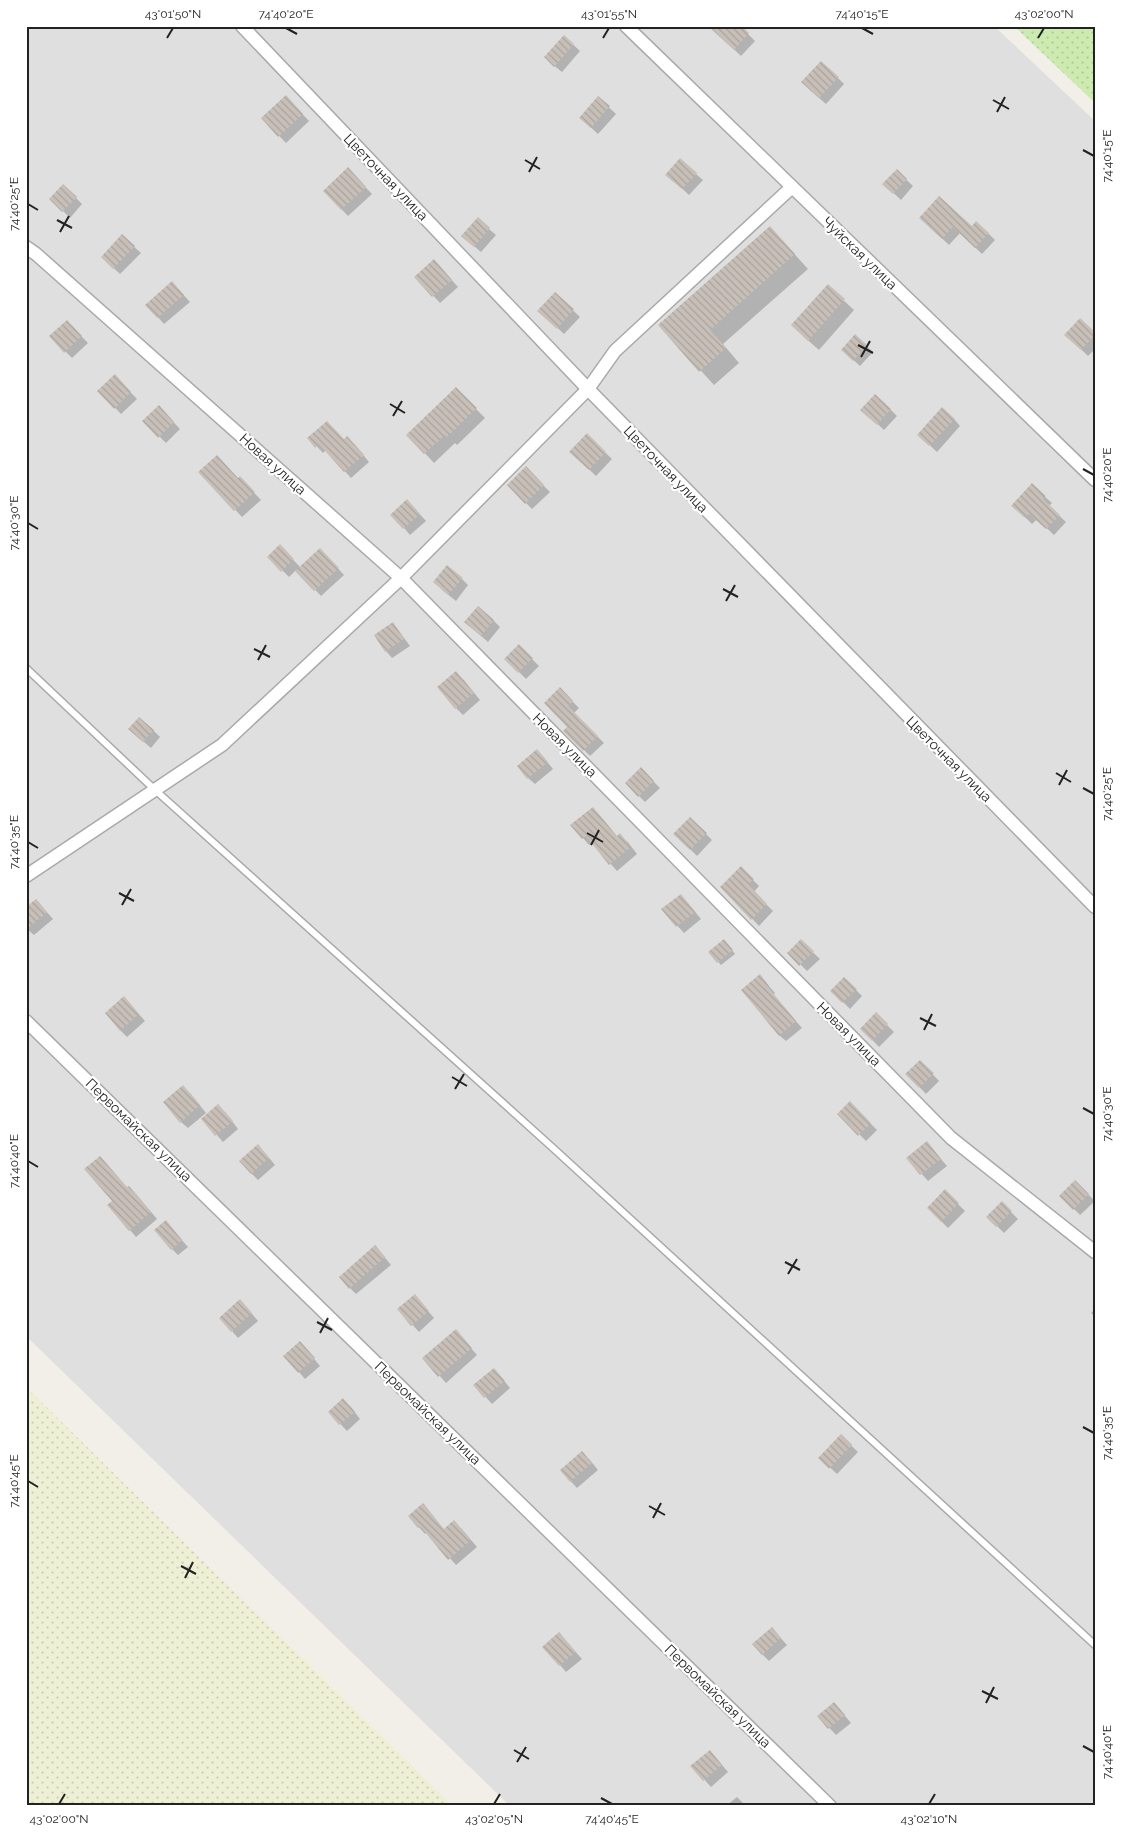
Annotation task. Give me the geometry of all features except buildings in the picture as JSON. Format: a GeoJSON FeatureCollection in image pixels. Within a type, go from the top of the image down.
{"type":"FeatureCollection","features":[{"type":"Feature","properties":{"kind":"street","name":"Цветочная улица"},"geometry":{"type":"LineString","coordinates":[[242,26],[588,389],[1095,908]]}},
{"type":"Feature","properties":{"kind":"street","name":"Чуйская улица"},"geometry":{"type":"LineString","coordinates":[[626,26],[1095,480]]}},
{"type":"Feature","properties":{"kind":"street"},"geometry":{"type":"LineString","coordinates":[[26,876],[222,745],[401,578],[588,389],[616,351],[792,187]]}},
{"type":"Feature","properties":{"kind":"street","name":"Новая улица"},"geometry":{"type":"LineString","coordinates":[[26,247],[401,578],[952,1138],[1095,1252]]}},
{"type":"Feature","properties":{"kind":"street","name":"Первомайская улица"},"geometry":{"type":"LineString","coordinates":[[26,1021],[830,1806]]}},
{"type":"Feature","properties":{"kind":"lane"},"geometry":{"type":"LineString","coordinates":[[26,668],[154,790],[553,1148],[1095,1645]]}},
{"type":"Feature","properties":{"kind":"shaded area"},"geometry":{"type":"Polygon","coordinates":[[[26,26],[994,26],[1095,121],[1095,1806],[510,1806],[26,1336],[26,26]]]}},
{"type":"Feature","properties":{"kind":"green space"},"geometry":{"type":"Polygon","coordinates":[[[1014,26],[1095,26],[1095,103],[1014,26]]]}},
{"type":"Feature","properties":{"kind":"green space"},"geometry":{"type":"Polygon","coordinates":[[[26,1387],[453,1806],[26,1806],[26,1387]]]}}]}
